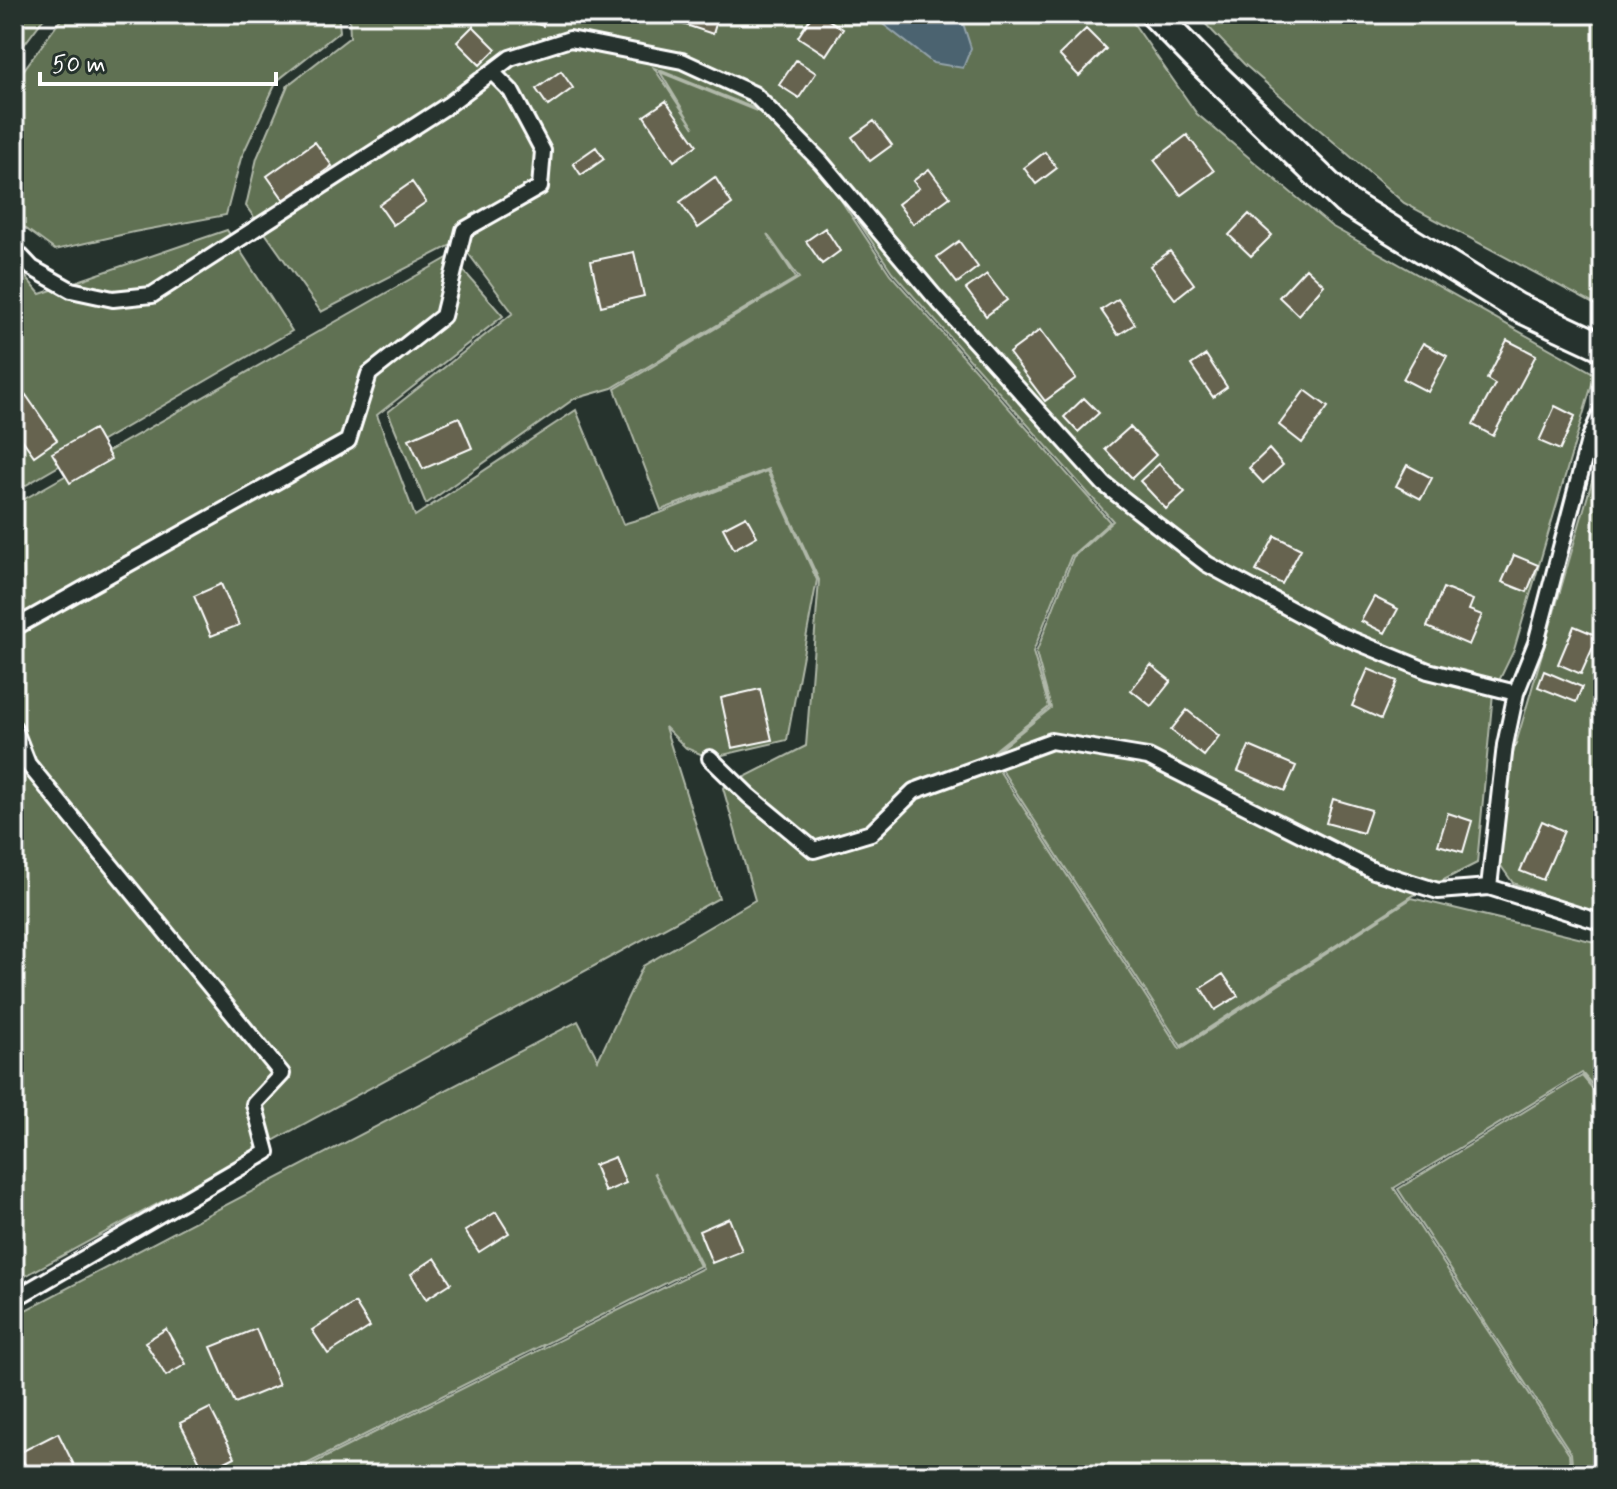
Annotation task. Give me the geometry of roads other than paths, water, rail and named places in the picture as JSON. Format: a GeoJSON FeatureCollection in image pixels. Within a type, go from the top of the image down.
{"type":"FeatureCollection","features":[{"type":"Feature","properties":{"kind":"street"},"geometry":{"type":"LineString","coordinates":[[1154,14],[1345,201],[1517,307],[1603,347]]}},
{"type":"Feature","properties":{"kind":"lane"},"geometry":{"type":"LineString","coordinates":[[14,249],[32,268],[71,290],[113,299],[152,295],[448,105],[510,58],[570,39],[682,61],[754,94],[821,162],[933,295],[1104,484],[1207,564],[1333,632],[1428,671],[1516,693]]}},
{"type":"Feature","properties":{"kind":"lane"},"geometry":{"type":"LineString","coordinates":[[14,628],[348,441],[369,374],[443,316],[464,230],[540,187],[543,151],[511,91],[492,72]]}},
{"type":"Feature","properties":{"kind":"lane"},"geometry":{"type":"LineString","coordinates":[[1489,887],[1505,745],[1516,693],[1536,643],[1589,440],[1603,408]]}},
{"type":"Feature","properties":{"kind":"lane"},"geometry":{"type":"LineString","coordinates":[[14,728],[28,764],[282,1074],[254,1104],[267,1152],[14,1299]]}},
{"type":"Feature","properties":{"kind":"lane"},"geometry":{"type":"LineString","coordinates":[[710,758],[749,796],[814,850],[871,833],[914,791],[1051,741],[1148,757],[1374,871],[1438,891],[1489,887],[1603,923]]}},
{"type":"Feature","properties":{"kind":"water"},"geometry":{"type":"Polygon","coordinates":[[[870,14],[960,14],[971,48],[963,68],[933,63],[870,14]]]}}]}
